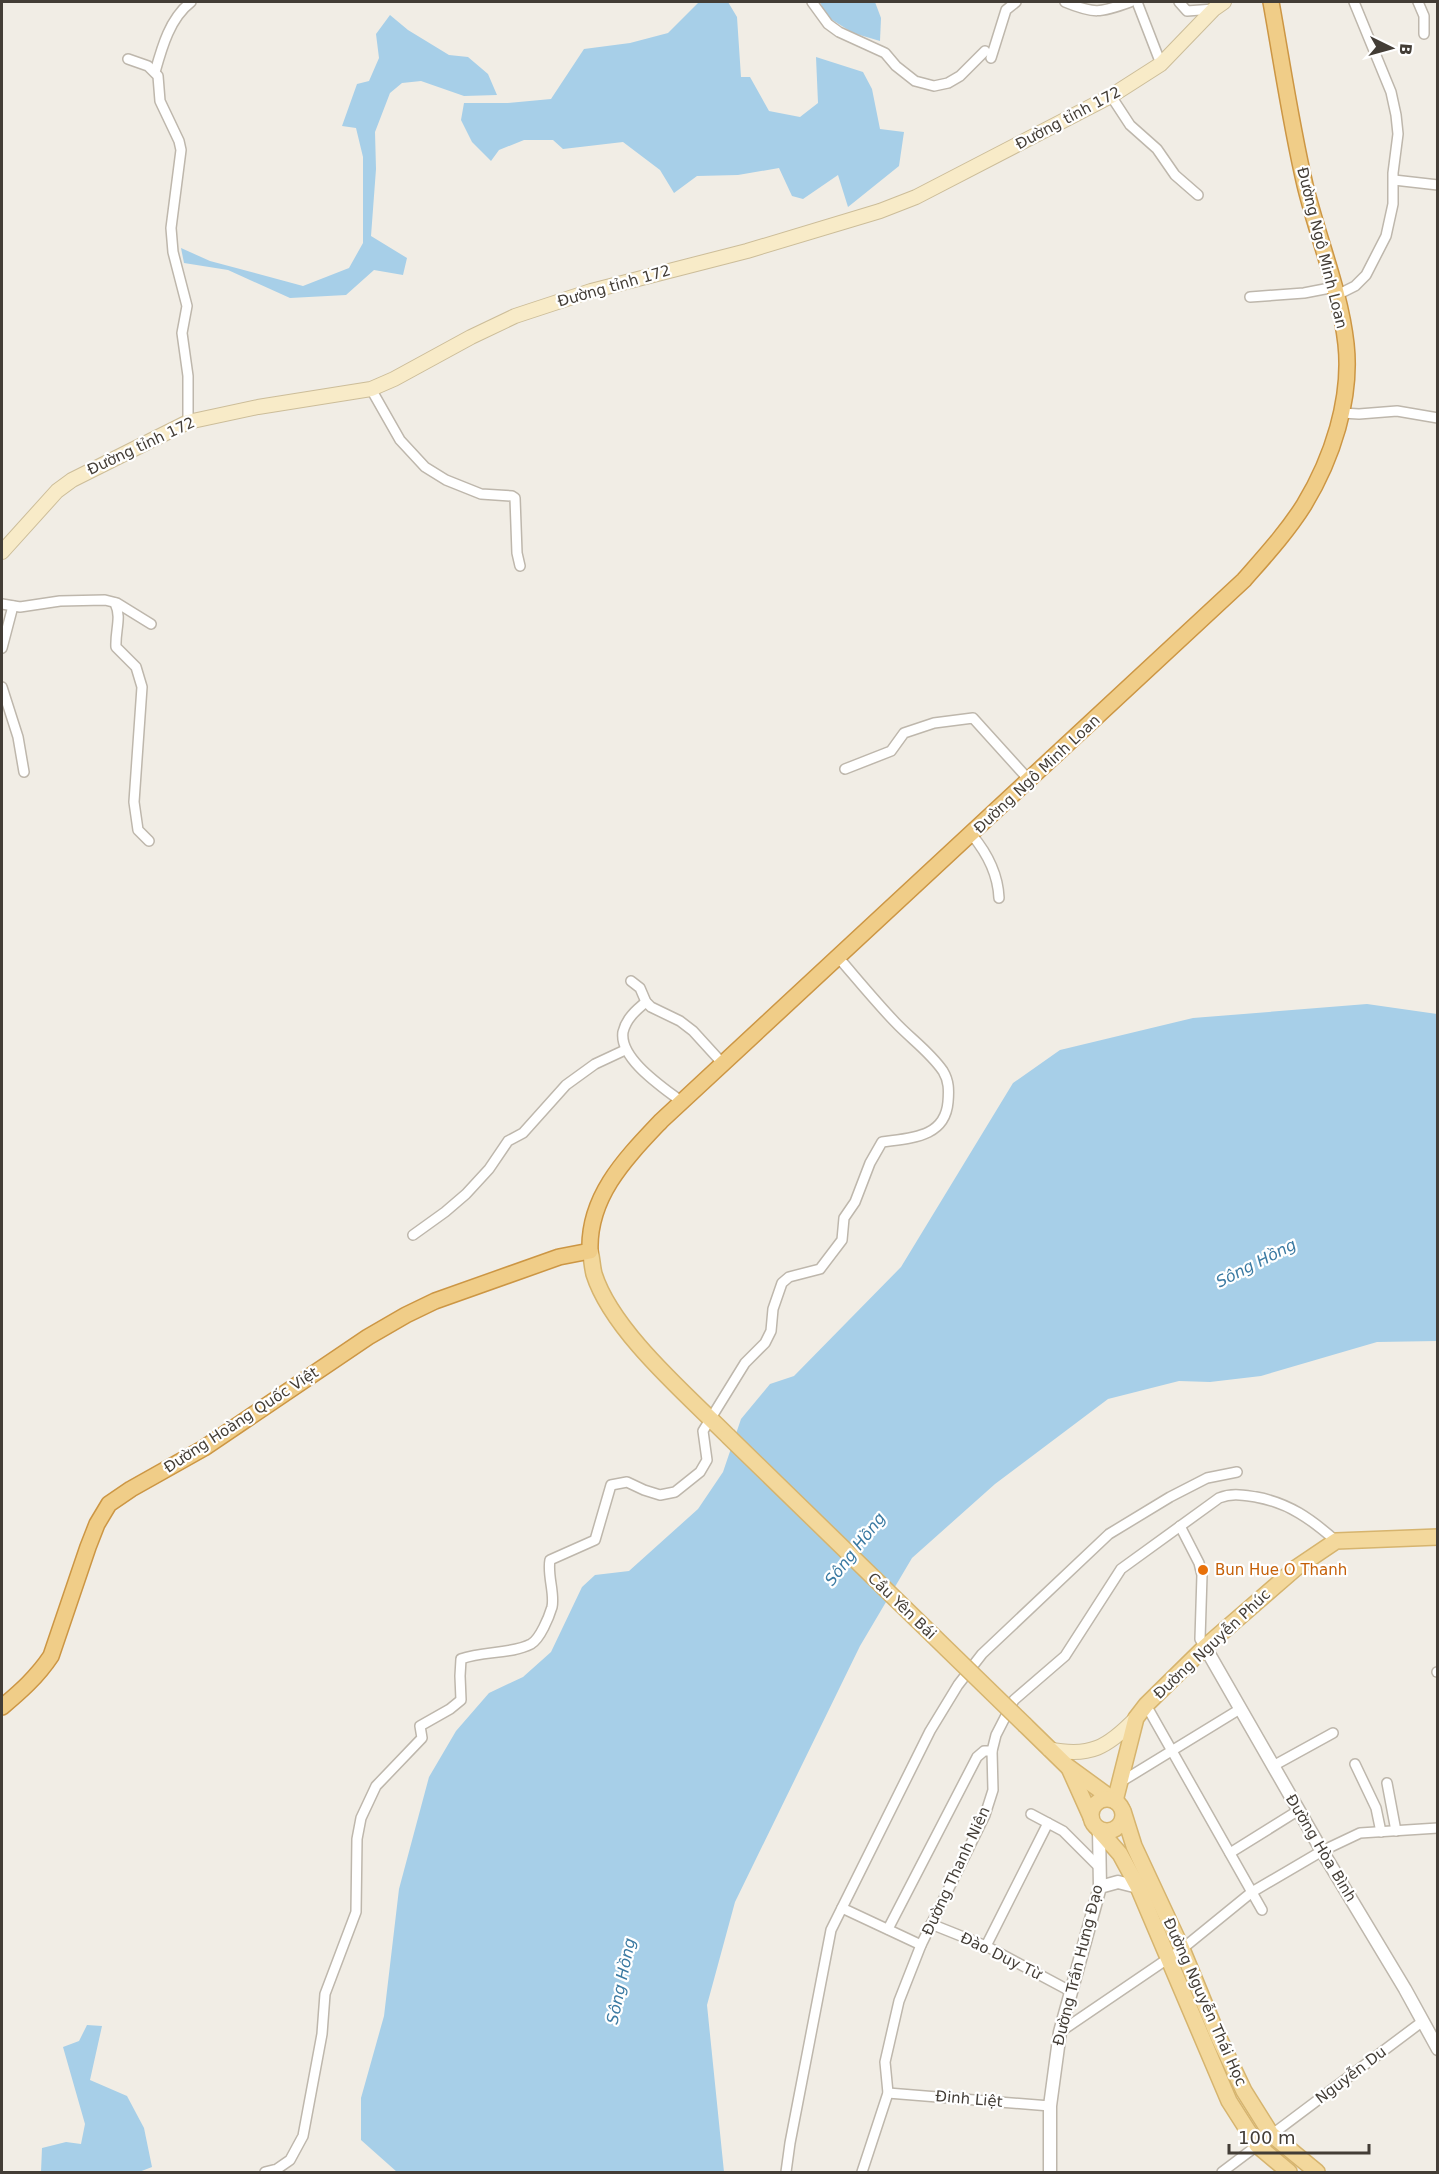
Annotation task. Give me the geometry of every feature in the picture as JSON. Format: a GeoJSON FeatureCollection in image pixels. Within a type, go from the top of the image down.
{"type":"FeatureCollection","features":[{"type":"Feature","properties":{"kind":"highway","name":"Đường Ngô Minh Loan"},"geometry":{"type":"LineString","coordinates":[[590,1251],[592,1220],[621,1163],[682,1102],[1244,580],[1304,506],[1319,475],[1342,412],[1347,371],[1346,345],[1336,291],[1305,186],[1271,2]]}},
{"type":"Feature","properties":{"kind":"highway","name":"Đường Hoàng Quốc Việt"},"geometry":{"type":"LineString","coordinates":[[2,1707],[29,1683],[51,1656],[88,1547],[97,1524],[109,1504],[131,1489],[204,1449],[368,1337],[406,1315],[435,1301],[559,1257],[590,1251]]}},
{"type":"Feature","properties":{"kind":"main road","name":"Đường tỉnh 172"},"geometry":{"type":"LineString","coordinates":[[2,552],[57,491],[72,480],[188,422],[371,389],[515,316],[591,291],[747,251],[880,211],[916,197],[1111,96],[1161,64],[1219,5]]}},
{"type":"Feature","properties":{"kind":"main road","name":"Đường Ngô Minh Loan"},"geometry":{"type":"LineString","coordinates":[[590,1251],[594,1274],[604,1296],[624,1328],[728,1436]]}},
{"type":"Feature","properties":{"kind":"main road","name":"Cầu Yên Bái"},"geometry":{"type":"LineString","coordinates":[[728,1436],[1025,1725]]}},
{"type":"Feature","properties":{"kind":"main road"},"geometry":{"type":"LineString","coordinates":[[1336,1541],[1437,1537]]}},
{"type":"Feature","properties":{"kind":"main road","name":"Đường Nguyễn Phúc"},"geometry":{"type":"LineString","coordinates":[[1119,1806],[1119,1784],[1136,1718],[1205,1647],[1296,1568],[1336,1541]]}},
{"type":"Feature","properties":{"kind":"main road"},"geometry":{"type":"LineString","coordinates":[[1050,1749],[1080,1753],[1093,1750],[1118,1737],[1136,1718]]}},
{"type":"Feature","properties":{"kind":"main road","name":"Đường Nguyễn Thái Học"},"geometry":{"type":"LineString","coordinates":[[1025,1725],[1067,1766],[1119,1806],[1134,1846],[1244,2091],[1272,2134],[1317,2172]]}},
{"type":"Feature","properties":{"kind":"main road","name":"Đường Nguyễn Thái Học"},"geometry":{"type":"LineString","coordinates":[[1067,1766],[1095,1823],[1120,1854],[1138,1887],[1228,2101],[1257,2145],[1289,2172]]}},
{"type":"Feature","properties":{"kind":"main road"},"geometry":{"type":"LineString","coordinates":[[1110,1799],[1119,1806],[1121,1822],[1114,1830],[1109,1831],[1095,1823],[1093,1807],[1100,1800],[1110,1799]]}},
{"type":"Feature","properties":{"kind":"street"},"geometry":{"type":"LineString","coordinates":[[155,72],[163,45],[181,10],[191,2]]}},
{"type":"Feature","properties":{"kind":"street"},"geometry":{"type":"LineString","coordinates":[[812,2],[828,24],[839,32],[885,53],[896,66],[915,81],[934,86],[948,83],[988,55],[1006,10],[1016,2]]}},
{"type":"Feature","properties":{"kind":"street"},"geometry":{"type":"LineString","coordinates":[[1065,2],[1086,11],[1105,10],[1130,2]]}},
{"type":"Feature","properties":{"kind":"street"},"geometry":{"type":"LineString","coordinates":[[1137,2],[1161,64]]}},
{"type":"Feature","properties":{"kind":"street"},"geometry":{"type":"LineString","coordinates":[[1179,2],[1187,11],[1219,5]]}},
{"type":"Feature","properties":{"kind":"street"},"geometry":{"type":"LineString","coordinates":[[1250,297],[1336,291],[1355,286],[1366,275],[1386,236],[1392,214],[1398,134],[1394,101],[1354,2]]}},
{"type":"Feature","properties":{"kind":"street"},"geometry":{"type":"LineString","coordinates":[[1418,2],[1424,16],[1424,33]]}},
{"type":"Feature","properties":{"kind":"street"},"geometry":{"type":"LineString","coordinates":[[128,59],[148,66],[158,75],[160,101],[181,150],[171,228],[173,252],[187,306],[182,333],[188,376],[188,422]]}},
{"type":"Feature","properties":{"kind":"street"},"geometry":{"type":"LineString","coordinates":[[1111,96],[1130,125],[1157,149],[1175,175],[1198,195]]}},
{"type":"Feature","properties":{"kind":"street"},"geometry":{"type":"LineString","coordinates":[[1394,180],[1437,185]]}},
{"type":"Feature","properties":{"kind":"street"},"geometry":{"type":"LineString","coordinates":[[371,389],[400,440],[425,467],[446,480],[481,494],[515,498],[517,553],[520,566]]}},
{"type":"Feature","properties":{"kind":"street"},"geometry":{"type":"LineString","coordinates":[[1342,412],[1359,414],[1397,411],[1437,418]]}},
{"type":"Feature","properties":{"kind":"street"},"geometry":{"type":"LineString","coordinates":[[2,604],[13,606],[105,600],[115,603],[151,624]]}},
{"type":"Feature","properties":{"kind":"street"},"geometry":{"type":"LineString","coordinates":[[115,603],[120,613],[115,637],[116,647],[136,667],[142,687],[134,802],[138,830],[149,841]]}},
{"type":"Feature","properties":{"kind":"street"},"geometry":{"type":"LineString","coordinates":[[2,648],[13,606]]}},
{"type":"Feature","properties":{"kind":"street"},"geometry":{"type":"LineString","coordinates":[[2,687],[18,737],[24,772]]}},
{"type":"Feature","properties":{"kind":"street"},"geometry":{"type":"LineString","coordinates":[[845,769],[891,751],[904,733],[933,723],[973,718],[1030,781]]}},
{"type":"Feature","properties":{"kind":"street"},"geometry":{"type":"LineString","coordinates":[[972,835],[991,863],[999,898]]}},
{"type":"Feature","properties":{"kind":"street"},"geometry":{"type":"LineString","coordinates":[[265,2172],[277,2169],[290,2160],[303,2136],[322,2034],[325,1994],[356,1912],[357,1839],[362,1818],[376,1786],[416,1747],[422,1738],[420,1726],[461,1700],[461,1659],[476,1653],[511,1649],[532,1643],[552,1605],[548,1569],[550,1560],[595,1540],[611,1485],[627,1482],[644,1491],[660,1495],[675,1492],[700,1472],[707,1460],[703,1431],[745,1363],[765,1343],[771,1331],[773,1309],[782,1282],[789,1277],[820,1269],[842,1240],[844,1218],[855,1202],[870,1163],[882,1142],[918,1137],[934,1131],[947,1110],[949,1086],[944,1073],[932,1057],[895,1022],[838,957]]}},
{"type":"Feature","properties":{"kind":"street"},"geometry":{"type":"LineString","coordinates":[[631,981],[640,988],[646,1002],[693,1031],[724,1065]]}},
{"type":"Feature","properties":{"kind":"street"},"geometry":{"type":"LineString","coordinates":[[646,1002],[631,1016],[623,1033],[626,1050],[654,1081],[682,1102]]}},
{"type":"Feature","properties":{"kind":"street"},"geometry":{"type":"LineString","coordinates":[[413,1235],[466,1194],[489,1169],[508,1141],[523,1133],[566,1085],[595,1064],[626,1050]]}},
{"type":"Feature","properties":{"kind":"street"},"geometry":{"type":"LineString","coordinates":[[786,2172],[831,1930],[930,1731],[958,1685],[982,1654],[1109,1534],[1170,1497],[1207,1478],[1237,1472]]}},
{"type":"Feature","properties":{"kind":"street","name":"Đường Thanh Niên"},"geometry":{"type":"LineString","coordinates":[[862,2172],[888,2093],[885,2062],[899,2001],[921,1945],[985,1815],[993,1790],[992,1751],[996,1735],[1014,1700],[1065,1656],[1121,1569],[1219,1498],[1238,1494],[1271,1499],[1291,1506],[1307,1516],[1336,1541]]}},
{"type":"Feature","properties":{"kind":"street"},"geometry":{"type":"LineString","coordinates":[[1180,1527],[1199,1563],[1202,1575],[1200,1639],[1205,1647]]}},
{"type":"Feature","properties":{"kind":"street","name":"Đường Hòa Bình"},"geometry":{"type":"LineString","coordinates":[[1205,1647],[1423,2021],[1437,2049]]}},
{"type":"Feature","properties":{"kind":"street"},"geometry":{"type":"LineString","coordinates":[[1146,1706],[1262,1910]]}},
{"type":"Feature","properties":{"kind":"street"},"geometry":{"type":"LineString","coordinates":[[1119,1784],[1240,1709]]}},
{"type":"Feature","properties":{"kind":"street"},"geometry":{"type":"LineString","coordinates":[[1273,1767],[1333,1733]]}},
{"type":"Feature","properties":{"kind":"street"},"geometry":{"type":"LineString","coordinates":[[888,1929],[976,1757],[984,1751],[992,1751]]}},
{"type":"Feature","properties":{"kind":"street"},"geometry":{"type":"LineString","coordinates":[[1355,1764],[1376,1808],[1381,1832]]}},
{"type":"Feature","properties":{"kind":"street"},"geometry":{"type":"LineString","coordinates":[[1387,1783],[1396,1831]]}},
{"type":"Feature","properties":{"kind":"street"},"geometry":{"type":"LineString","coordinates":[[1230,1854],[1299,1810]]}},
{"type":"Feature","properties":{"kind":"street"},"geometry":{"type":"LineString","coordinates":[[1031,1814],[1063,1831],[1100,1868]]}},
{"type":"Feature","properties":{"kind":"street"},"geometry":{"type":"LineString","coordinates":[[986,1946],[1048,1823]]}},
{"type":"Feature","properties":{"kind":"street","name":"Đường Trần Hưng Đạo"},"geometry":{"type":"LineString","coordinates":[[1050,2172],[1050,2106],[1060,2032],[1100,1887],[1095,1823]]}},
{"type":"Feature","properties":{"kind":"street"},"geometry":{"type":"LineString","coordinates":[[1060,2032],[1182,1949],[1252,1892],[1322,1851],[1360,1833],[1437,1827]]}},
{"type":"Feature","properties":{"kind":"street"},"geometry":{"type":"LineString","coordinates":[[1100,1887],[1118,1882],[1138,1887]]}},
{"type":"Feature","properties":{"kind":"street"},"geometry":{"type":"LineString","coordinates":[[842,1908],[921,1945]]}},
{"type":"Feature","properties":{"kind":"street","name":"Đào Duy Từ"},"geometry":{"type":"LineString","coordinates":[[931,1924],[986,1946],[1070,1991]]}},
{"type":"Feature","properties":{"kind":"street","name":"Nguyễn Du"},"geometry":{"type":"LineString","coordinates":[[1222,2172],[1423,2021]]}},
{"type":"Feature","properties":{"kind":"street","name":"Đinh Liệt"},"geometry":{"type":"LineString","coordinates":[[888,2093],[1050,2106]]}},
{"type":"Feature","properties":{"kind":"water"},"geometry":{"type":"Polygon","coordinates":[[[699,2],[728,2],[737,17],[741,77],[750,77],[769,111],[800,117],[818,103],[816,57],[863,72],[872,89],[880,129],[904,132],[899,166],[848,207],[838,175],[803,199],[792,196],[779,168],[738,175],[697,176],[674,193],[660,170],[623,142],[563,149],[553,140],[524,140],[499,150],[491,161],[472,142],[461,120],[464,103],[508,103],[551,99],[584,49],[630,43],[668,33],[699,2]]]}},
{"type":"Feature","properties":{"kind":"water"},"geometry":{"type":"Polygon","coordinates":[[[820,2],[875,2],[881,18],[880,41],[853,33],[826,16],[820,2]]]}},
{"type":"Feature","properties":{"kind":"water"},"geometry":{"type":"Polygon","coordinates":[[[390,15],[408,30],[449,55],[468,57],[488,74],[497,95],[464,96],[421,81],[402,83],[390,93],[375,132],[376,169],[371,236],[407,258],[403,275],[374,270],[346,295],[290,298],[228,270],[184,263],[181,248],[210,261],[303,286],[349,268],[363,243],[363,157],[356,128],[342,126],[357,84],[369,81],[379,58],[376,34],[390,15]]]}},
{"type":"Feature","properties":{"kind":"water","name":"Sông Hồng"},"geometry":{"type":"Polygon","coordinates":[[[1367,1004],[1437,1014],[1437,1341],[1377,1342],[1261,1376],[1210,1382],[1179,1381],[1108,1399],[995,1484],[912,1558],[860,1646],[735,1902],[707,2005],[724,2172],[397,2172],[361,2140],[361,2098],[384,2016],[399,1889],[429,1777],[456,1731],[489,1693],[523,1677],[551,1652],[582,1587],[595,1575],[629,1571],[698,1509],[723,1472],[741,1419],[770,1384],[794,1376],[901,1267],[1013,1083],[1060,1050],[1193,1018],[1367,1004]]]}},
{"type":"Feature","properties":{"kind":"water"},"geometry":{"type":"Polygon","coordinates":[[[87,2025],[102,2026],[90,2080],[127,2096],[144,2128],[152,2167],[139,2172],[41,2172],[42,2148],[66,2142],[81,2144],[85,2124],[63,2047],[79,2041],[87,2025]]]}},
{"type":"Feature","properties":{"kind":"place","name":"Bun Hue O Thanh"},"geometry":{"type":"Point","coordinates":[1203,1570]}}]}
